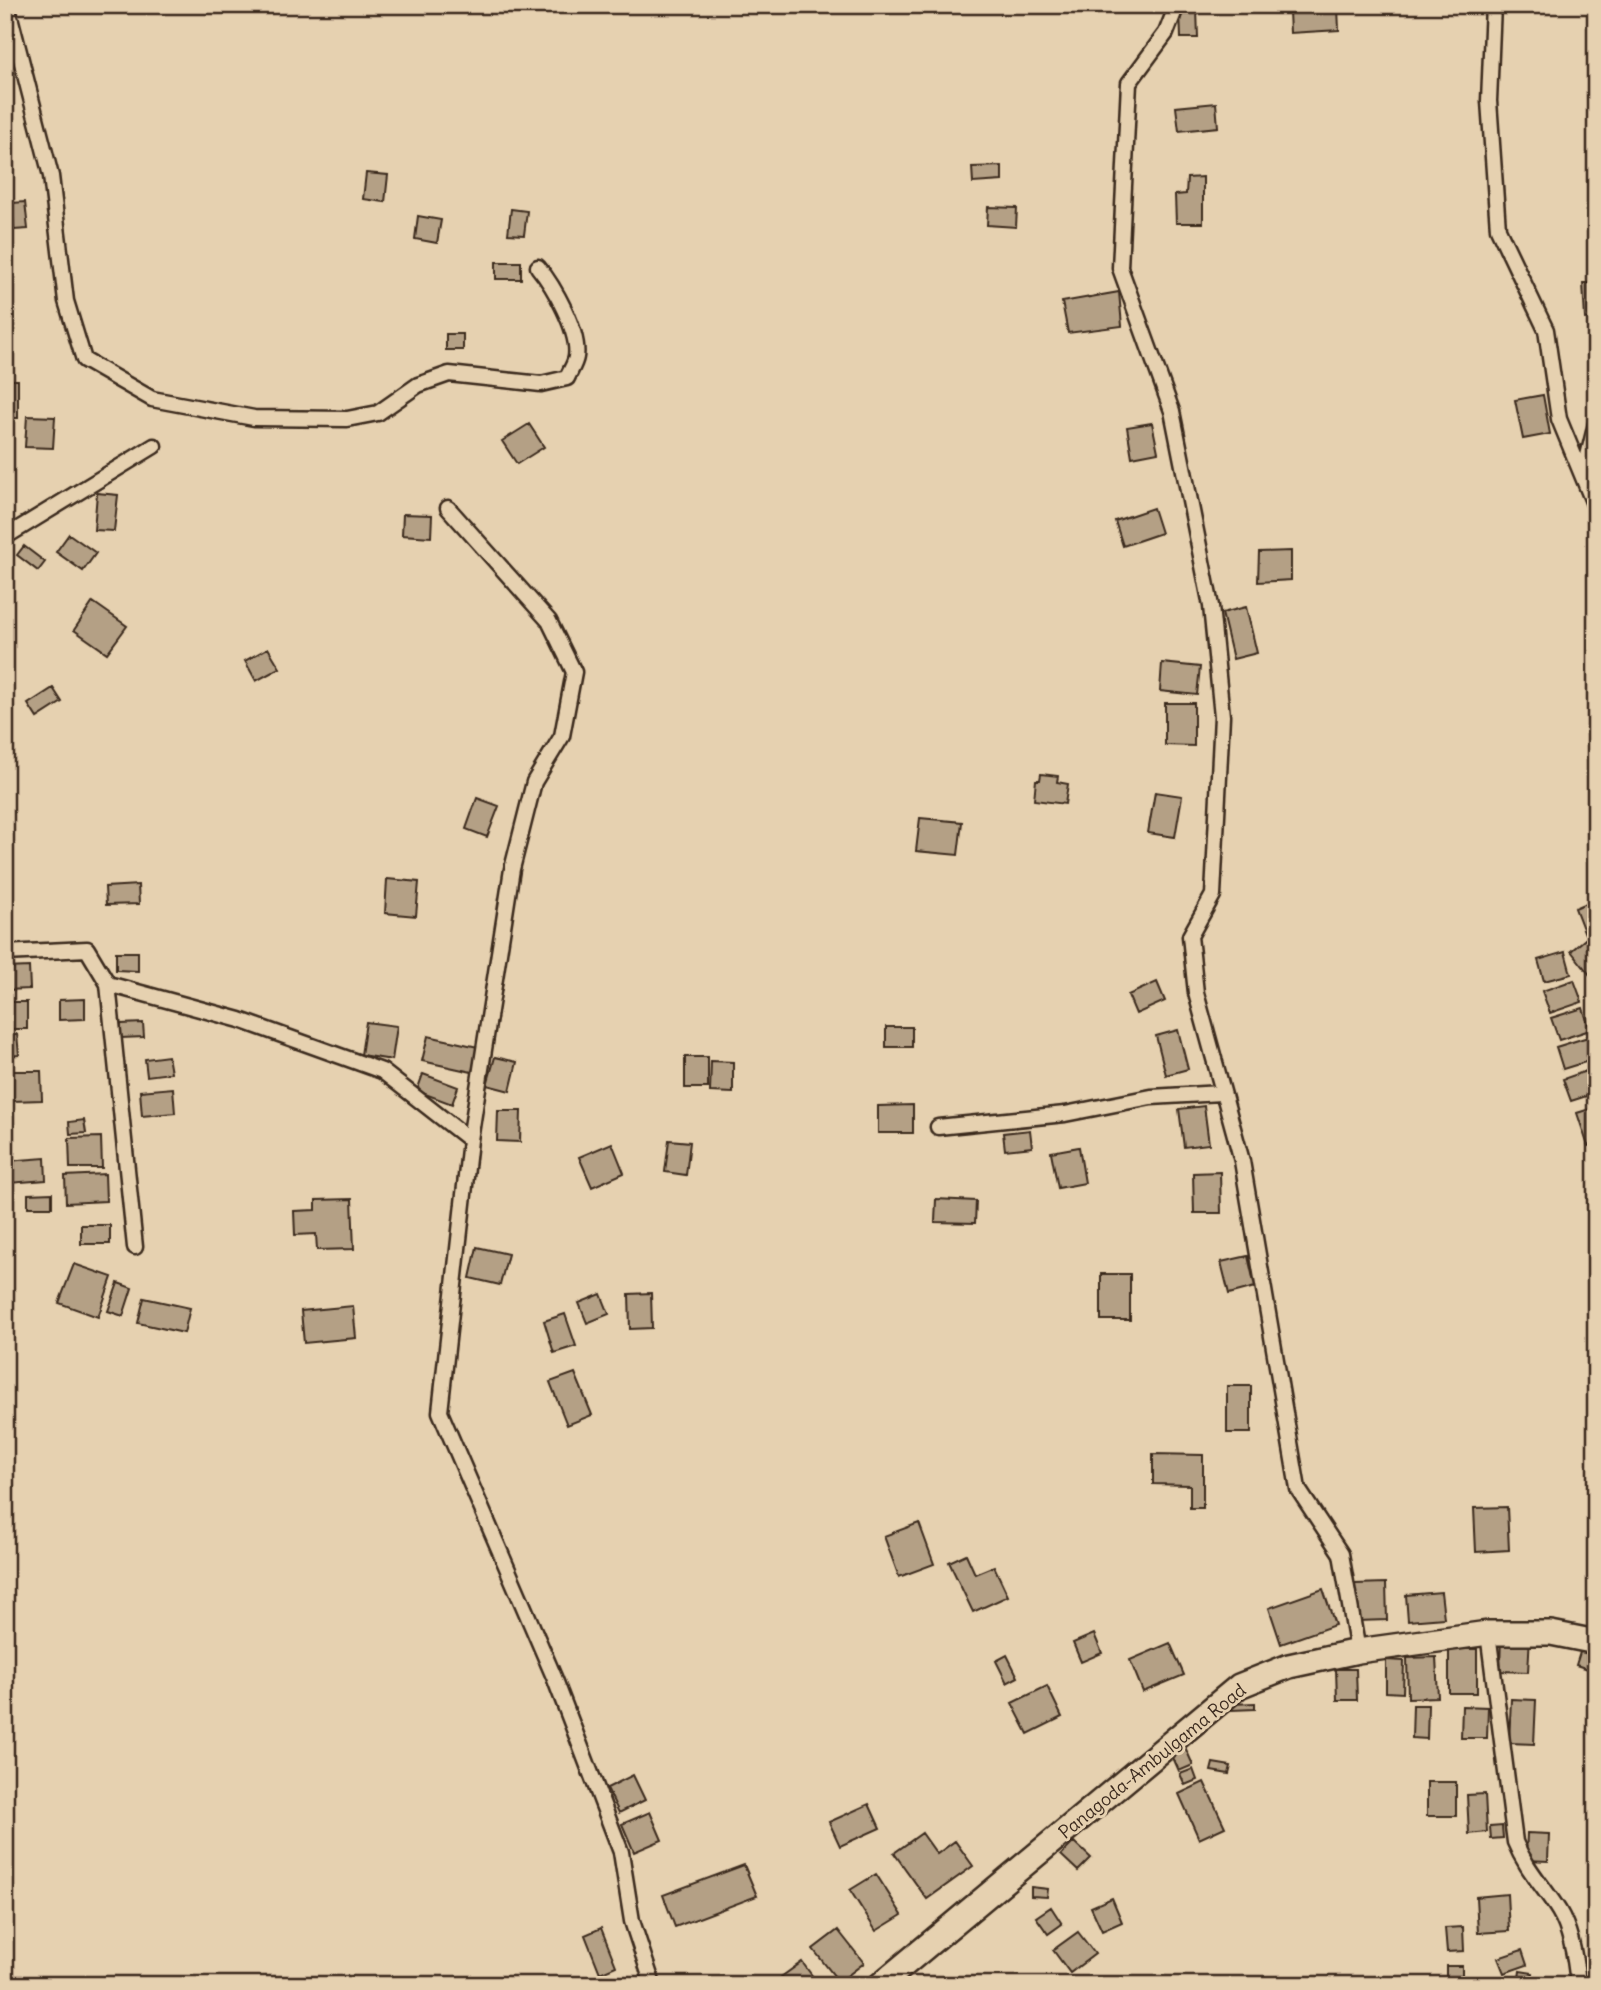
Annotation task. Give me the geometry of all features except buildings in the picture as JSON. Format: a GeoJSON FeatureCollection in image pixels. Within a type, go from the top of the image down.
{"type":"FeatureCollection","features":[{"type":"Feature","properties":{"kind":"main road","name":"Panagoda-Ambulgama Road"},"geometry":{"type":"LineString","coordinates":[[880,1985],[1239,1686],[1289,1666],[1358,1651],[1488,1633],[1551,1633],[1596,1642]]}},
{"type":"Feature","properties":{"kind":"street"},"geometry":{"type":"LineString","coordinates":[[7,5],[51,176],[66,301],[84,360],[152,398],[254,418],[347,419],[378,412],[418,385],[449,374],[541,384],[568,378],[577,356],[568,317],[555,288],[538,267]]}},
{"type":"Feature","properties":{"kind":"street"},"geometry":{"type":"LineString","coordinates":[[1177,5],[1166,33],[1129,83],[1121,268],[1172,411],[1211,606],[1222,716],[1213,895],[1190,936],[1196,993],[1221,1093],[1242,1161],[1298,1489],[1341,1554],[1358,1651]]}},
{"type":"Feature","properties":{"kind":"street"},"geometry":{"type":"LineString","coordinates":[[1493,5],[1489,101],[1498,229],[1546,330],[1559,419],[1596,509]]}},
{"type":"Feature","properties":{"kind":"street"},"geometry":{"type":"LineString","coordinates":[[1583,476],[1596,424]]}},
{"type":"Feature","properties":{"kind":"street"},"geometry":{"type":"LineString","coordinates":[[5,537],[154,446]]}},
{"type":"Feature","properties":{"kind":"street"},"geometry":{"type":"LineString","coordinates":[[448,508],[549,621],[574,672],[562,736],[534,782],[512,869],[470,1140],[440,1412],[554,1676],[621,1852],[632,1921],[653,1985]]}},
{"type":"Feature","properties":{"kind":"street"},"geometry":{"type":"LineString","coordinates":[[5,953],[87,949],[108,984],[135,1247]]}},
{"type":"Feature","properties":{"kind":"street"},"geometry":{"type":"LineString","coordinates":[[108,984],[240,1020],[382,1071],[470,1140]]}},
{"type":"Feature","properties":{"kind":"street"},"geometry":{"type":"LineString","coordinates":[[938,1128],[1065,1114],[1152,1097],[1221,1093]]}},
{"type":"Feature","properties":{"kind":"street"},"geometry":{"type":"LineString","coordinates":[[1488,1633],[1515,1842],[1524,1865],[1560,1913],[1576,1962],[1578,1985]]}}]}
